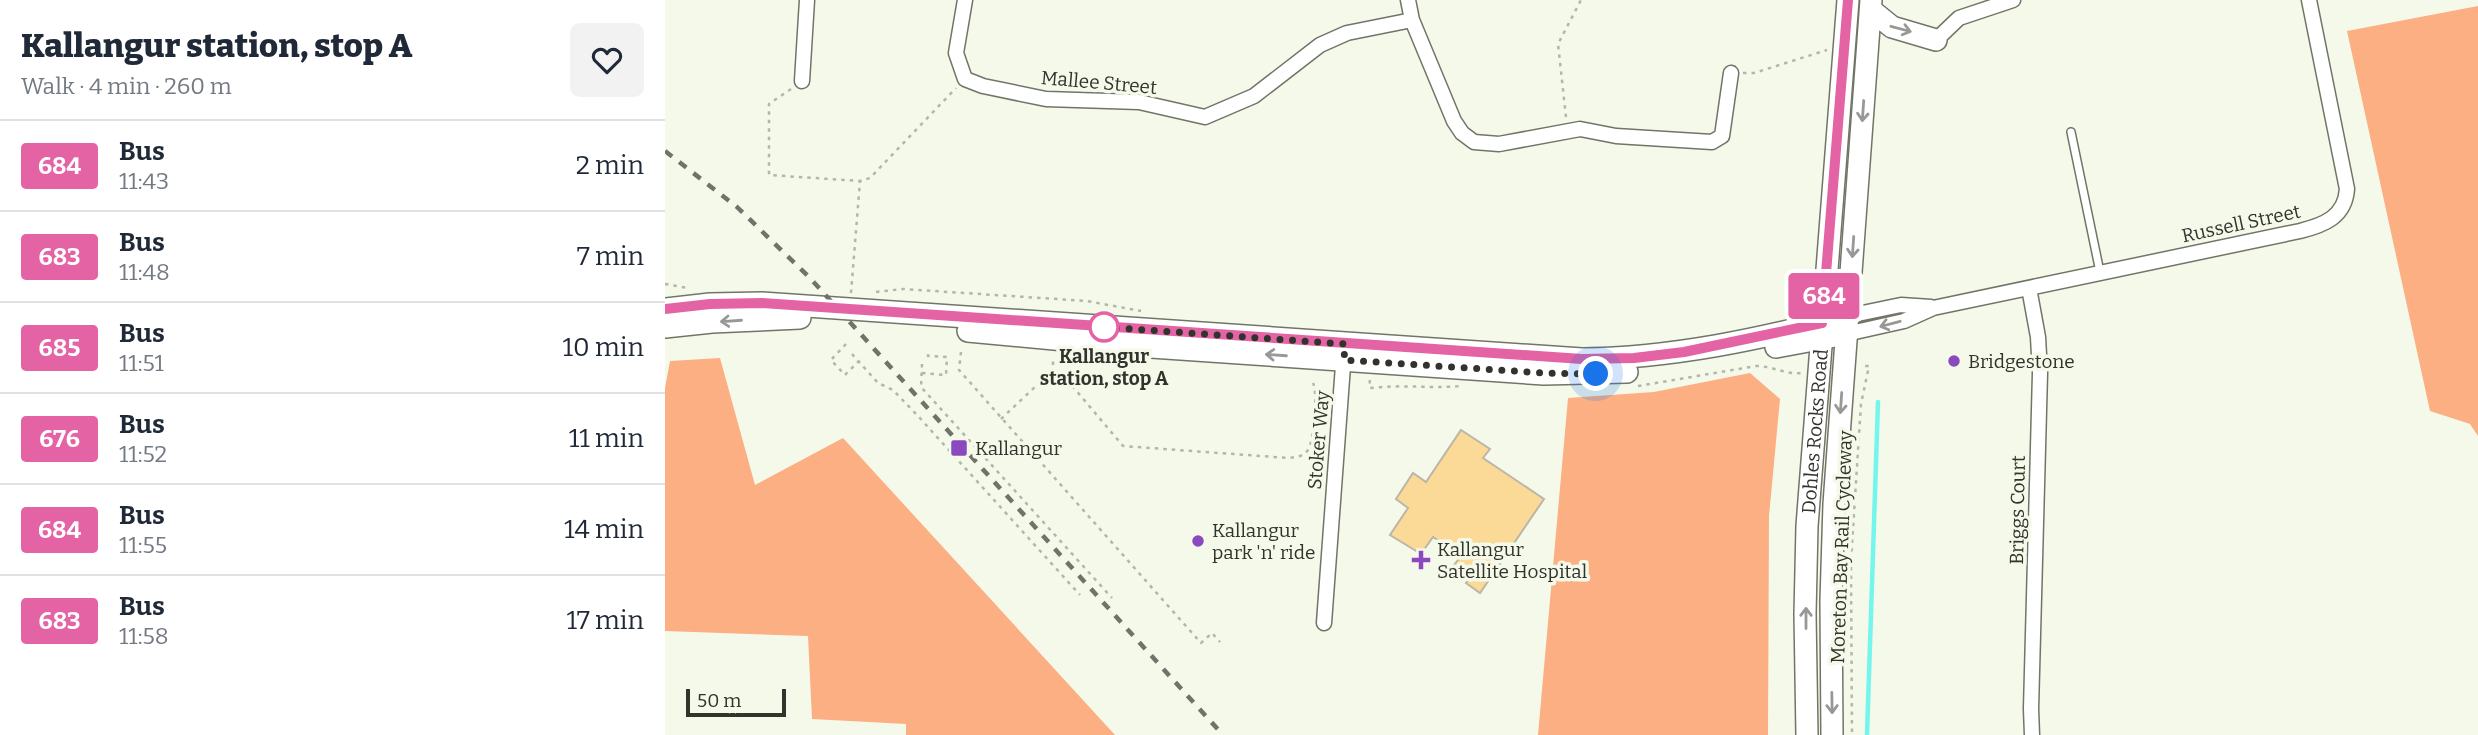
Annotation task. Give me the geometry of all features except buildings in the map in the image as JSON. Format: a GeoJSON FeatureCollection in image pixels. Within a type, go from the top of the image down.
{"type":"FeatureCollection","features":[{"type":"Feature","properties":{"kind":"street"},"geometry":{"type":"LineString","coordinates":[[802,81],[807,0]]}},
{"type":"Feature","properties":{"kind":"street"},"geometry":{"type":"LineString","coordinates":[[965,0],[956,53],[965,79]]}},
{"type":"Feature","properties":{"kind":"street"},"geometry":{"type":"LineString","coordinates":[[1408,0],[1412,20],[1454,121],[1462,133],[1474,142],[1499,144],[1580,129],[1616,136],[1712,142],[1722,136],[1731,73]]}},
{"type":"Feature","properties":{"kind":"street","name":"Dohles Rocks Road"},"geometry":{"type":"LineString","coordinates":[[1807,735],[1807,526],[1848,0]]}},
{"type":"Feature","properties":{"kind":"street"},"geometry":{"type":"LineString","coordinates":[[1871,5],[1892,27],[1935,40],[1959,18],[2013,0]]}},
{"type":"Feature","properties":{"kind":"street","name":"Russell Street"},"geometry":{"type":"LineString","coordinates":[[1847,325],[1904,321],[1933,308],[2300,231],[2326,223],[2339,212],[2347,196],[2347,183],[2309,0]]}},
{"type":"Feature","properties":{"kind":"street","name":"Dohles Rocks Road"},"geometry":{"type":"LineString","coordinates":[[1832,735],[1832,552],[1871,5]]}},
{"type":"Feature","properties":{"kind":"street","name":"Mallee Street"},"geometry":{"type":"LineString","coordinates":[[965,79],[983,86],[1046,99],[1139,102],[1205,117],[1254,96],[1320,45],[1347,33],[1412,20]]}},
{"type":"Feature","properties":{"kind":"street","name":"Briggs Court"},"geometry":{"type":"LineString","coordinates":[[2029,288],[2037,327],[2040,365],[2032,735]]}},
{"type":"Feature","properties":{"kind":"street"},"geometry":{"type":"LineString","coordinates":[[665,309],[710,304],[762,303],[1344,352],[1544,373],[1596,374],[1669,367],[1847,325]]}},
{"type":"Feature","properties":{"kind":"street"},"geometry":{"type":"LineString","coordinates":[[665,327],[745,320],[836,319],[1061,340],[1344,352]]}},
{"type":"Feature","properties":{"kind":"street","name":"Stoker Way"},"geometry":{"type":"LineString","coordinates":[[1324,624],[1344,352]]}},
{"type":"Feature","properties":{"kind":"lane"},"geometry":{"type":"LineString","coordinates":[[2071,132],[2101,272]]}},
{"type":"Feature","properties":{"kind":"path"},"geometry":{"type":"LineString","coordinates":[[1568,131],[1558,44],[1581,0]]}},
{"type":"Feature","properties":{"kind":"path"},"geometry":{"type":"LineString","coordinates":[[1731,73],[1754,73],[1827,50]]}},
{"type":"Feature","properties":{"kind":"path"},"geometry":{"type":"LineString","coordinates":[[802,81],[769,104],[769,175],[860,181],[870,178],[965,79]]}},
{"type":"Feature","properties":{"kind":"path"},"geometry":{"type":"LineString","coordinates":[[851,295],[860,181]]}},
{"type":"Feature","properties":{"kind":"path"},"geometry":{"type":"LineString","coordinates":[[846,344],[831,360],[845,374],[859,361]]}},
{"type":"Feature","properties":{"kind":"path"},"geometry":{"type":"LineString","coordinates":[[922,373],[946,375],[947,357],[928,356],[928,350]]}},
{"type":"Feature","properties":{"kind":"path"},"geometry":{"type":"LineString","coordinates":[[961,352],[959,370],[1201,643],[1212,633],[1220,642]]}},
{"type":"Feature","properties":{"kind":"path"},"geometry":{"type":"LineString","coordinates":[[852,354],[878,383],[893,390],[918,416],[1080,596]]}},
{"type":"Feature","properties":{"kind":"path"},"geometry":{"type":"LineString","coordinates":[[1001,419],[1053,370],[1053,357]]}},
{"type":"Feature","properties":{"kind":"path"},"geometry":{"type":"LineString","coordinates":[[922,364],[921,387],[1112,598]]}},
{"type":"Feature","properties":{"kind":"path","name":"Moreton Bay Rail Cycleway"},"geometry":{"type":"LineString","coordinates":[[1852,735],[1851,564],[1861,404],[1869,366],[1863,366]]}},
{"type":"Feature","properties":{"kind":"path"},"geometry":{"type":"LineString","coordinates":[[1053,370],[1063,375],[1123,446],[1288,458],[1301,457],[1310,449],[1317,393],[1313,383]]}},
{"type":"Feature","properties":{"kind":"shaded area"},"geometry":{"type":"Polygon","coordinates":[[[2478,6],[2478,436],[2470,424],[2430,411],[2347,31],[2478,6]]]}},
{"type":"Feature","properties":{"kind":"shaded area"},"geometry":{"type":"Polygon","coordinates":[[[720,358],[755,485],[843,438],[1115,735],[906,735],[906,724],[812,719],[808,636],[665,631],[665,388],[670,361],[720,358]]]}},
{"type":"Feature","properties":{"kind":"shaded area"},"geometry":{"type":"Polygon","coordinates":[[[1750,373],[1780,399],[1769,516],[1768,735],[1538,735],[1568,398],[1654,392],[1750,373]]]}},
{"type":"Feature","properties":{"kind":"waterway"},"geometry":{"type":"LineString","coordinates":[[1867,735],[1878,402]]}},
{"type":"Feature","properties":{"kind":"railway"},"geometry":{"type":"LineString","coordinates":[[665,151],[737,207],[810,278],[1223,735]]}},
{"type":"Feature","properties":{"kind":"bus line","name":"684"},"geometry":{"type":"LineString","coordinates":[[665,309],[689,305],[762,303],[1582,359],[1634,358],[1684,352],[1822,323],[1848,0]]}},
{"type":"Feature","properties":{"kind":"place","name":"Kallangur station, stop A"},"geometry":{"type":"Point","coordinates":[1104,327]}},
{"type":"Feature","properties":{"kind":"place","name":"Bridgestone"},"geometry":{"type":"Point","coordinates":[1954,361]}},
{"type":"Feature","properties":{"kind":"place","name":"Kallangur"},"geometry":{"type":"Point","coordinates":[959,448]}},
{"type":"Feature","properties":{"kind":"place","name":"Kallangur park 'n' ride"},"geometry":{"type":"Point","coordinates":[1198,541]}},
{"type":"Feature","properties":{"kind":"place","name":"Kallangur Satellite Hospital"},"geometry":{"type":"Point","coordinates":[1421,560]}},
{"type":"Feature","properties":{"kind":"route"},"geometry":{"type":"LineString","coordinates":[[1104,327],[1345,344],[1344,360],[1596,374]]}}]}
